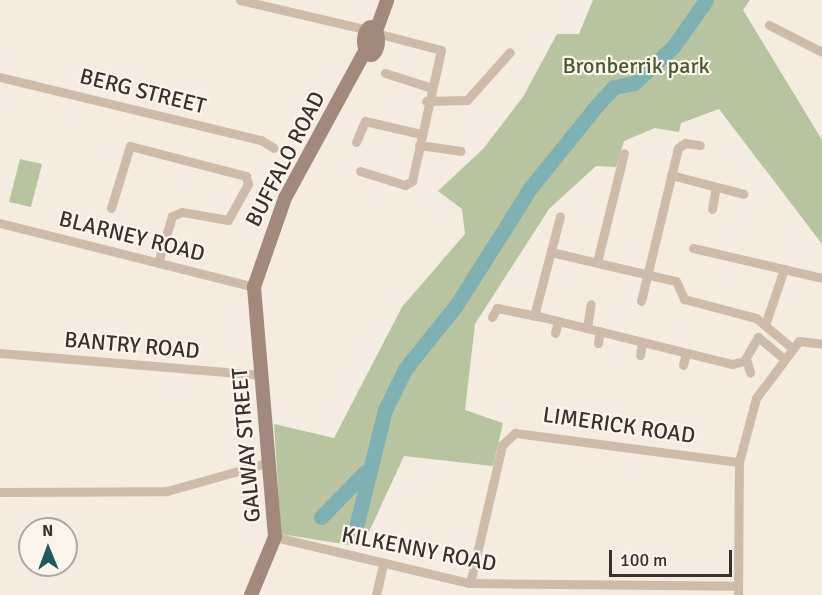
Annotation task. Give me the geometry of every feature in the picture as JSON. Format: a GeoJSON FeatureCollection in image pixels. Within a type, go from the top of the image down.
{"type":"FeatureCollection","features":[{"type":"Feature","properties":{"kind":"street"},"geometry":{"type":"LineString","coordinates":[[240,0],[441,50],[429,87],[419,145],[409,184],[360,171]]}},
{"type":"Feature","properties":{"kind":"street"},"geometry":{"type":"LineString","coordinates":[[370,34],[379,0]]}},
{"type":"Feature","properties":{"kind":"street"},"geometry":{"type":"LineString","coordinates":[[370,34],[387,0]]}},
{"type":"Feature","properties":{"kind":"street"},"geometry":{"type":"LineString","coordinates":[[769,25],[822,52]]}},
{"type":"Feature","properties":{"kind":"street","name":"BUFFALO ROAD"},"geometry":{"type":"LineString","coordinates":[[254,287],[276,216],[370,34]]}},
{"type":"Feature","properties":{"kind":"street"},"geometry":{"type":"LineString","coordinates":[[426,101],[467,100],[510,52]]}},
{"type":"Feature","properties":{"kind":"street"},"geometry":{"type":"LineString","coordinates":[[385,73],[429,87]]}},
{"type":"Feature","properties":{"kind":"street","name":"BERG STREET"},"geometry":{"type":"LineString","coordinates":[[0,77],[261,140],[274,147]]}},
{"type":"Feature","properties":{"kind":"street"},"geometry":{"type":"LineString","coordinates":[[356,142],[365,121],[421,134]]}},
{"type":"Feature","properties":{"kind":"street"},"geometry":{"type":"LineString","coordinates":[[419,145],[461,151]]}},
{"type":"Feature","properties":{"kind":"street"},"geometry":{"type":"LineString","coordinates":[[640,301],[680,146],[700,145]]}},
{"type":"Feature","properties":{"kind":"street"},"geometry":{"type":"LineString","coordinates":[[111,208],[130,146],[246,176],[248,184],[228,220],[182,212],[172,216],[158,263]]}},
{"type":"Feature","properties":{"kind":"street"},"geometry":{"type":"LineString","coordinates":[[597,261],[624,153]]}},
{"type":"Feature","properties":{"kind":"street"},"geometry":{"type":"LineString","coordinates":[[671,176],[744,194]]}},
{"type":"Feature","properties":{"kind":"street"},"geometry":{"type":"LineString","coordinates":[[712,209],[716,187]]}},
{"type":"Feature","properties":{"kind":"street"},"geometry":{"type":"LineString","coordinates":[[540,314],[560,216]]}},
{"type":"Feature","properties":{"kind":"street","name":"BLARNEY ROAD"},"geometry":{"type":"LineString","coordinates":[[0,223],[254,287]]}},
{"type":"Feature","properties":{"kind":"street"},"geometry":{"type":"LineString","coordinates":[[693,248],[822,278]]}},
{"type":"Feature","properties":{"kind":"street"},"geometry":{"type":"LineString","coordinates":[[551,252],[676,281],[686,300],[760,329],[792,348]]}},
{"type":"Feature","properties":{"kind":"street"},"geometry":{"type":"LineString","coordinates":[[750,372],[746,358],[784,269]]}},
{"type":"Feature","properties":{"kind":"street","name":"GALWAY STREET"},"geometry":{"type":"LineString","coordinates":[[251,595],[275,537],[254,287]]}},
{"type":"Feature","properties":{"kind":"street"},"geometry":{"type":"LineString","coordinates":[[591,304],[598,344]]}},
{"type":"Feature","properties":{"kind":"street"},"geometry":{"type":"LineString","coordinates":[[492,317],[497,308],[540,314],[558,321],[578,322],[594,328],[676,346],[686,353],[719,357],[728,363],[746,358]]}},
{"type":"Feature","properties":{"kind":"street"},"geometry":{"type":"LineString","coordinates":[[555,333],[558,321]]}},
{"type":"Feature","properties":{"kind":"street"},"geometry":{"type":"LineString","coordinates":[[760,329],[766,342],[784,359]]}},
{"type":"Feature","properties":{"kind":"street"},"geometry":{"type":"LineString","coordinates":[[637,338],[640,355]]}},
{"type":"Feature","properties":{"kind":"street"},"geometry":{"type":"LineString","coordinates":[[738,590],[739,462],[756,398],[792,348],[801,340],[818,341]]}},
{"type":"Feature","properties":{"kind":"street","name":"BANTRY ROAD"},"geometry":{"type":"LineString","coordinates":[[0,353],[261,375]]}},
{"type":"Feature","properties":{"kind":"street"},"geometry":{"type":"LineString","coordinates":[[683,365],[686,353]]}},
{"type":"Feature","properties":{"kind":"street"},"geometry":{"type":"LineString","coordinates":[[726,375],[728,363]]}},
{"type":"Feature","properties":{"kind":"street","name":"LIMERICK ROAD"},"geometry":{"type":"LineString","coordinates":[[470,583],[501,448],[511,435],[527,432],[739,462]]}},
{"type":"Feature","properties":{"kind":"street"},"geometry":{"type":"LineString","coordinates":[[0,492],[167,491],[270,462]]}},
{"type":"Feature","properties":{"kind":"street","name":"KILKENNY ROAD"},"geometry":{"type":"LineString","coordinates":[[275,537],[470,583],[738,590]]}},
{"type":"Feature","properties":{"kind":"street"},"geometry":{"type":"LineString","coordinates":[[376,595],[382,564]]}},
{"type":"Feature","properties":{"kind":"green space","name":"Bronberrik park"},"geometry":{"type":"Polygon","coordinates":[[[593,0],[750,0],[743,10],[822,140],[822,244],[719,109],[681,123],[679,132],[655,128],[624,141],[616,167],[596,166],[549,209],[475,324],[465,410],[503,423],[493,466],[404,456],[362,547],[281,534],[274,424],[334,438],[402,307],[465,234],[462,209],[438,191],[483,149],[523,97],[557,34],[579,34],[593,0]]]}},
{"type":"Feature","properties":{"kind":"green space"},"geometry":{"type":"Polygon","coordinates":[[[20,159],[42,164],[31,207],[9,202],[20,159]]]}},
{"type":"Feature","properties":{"kind":"waterway"},"geometry":{"type":"LineString","coordinates":[[357,523],[385,410],[405,369],[457,304],[531,187],[598,104],[614,87],[634,83],[673,47],[706,0]]}},
{"type":"Feature","properties":{"kind":"waterway"},"geometry":{"type":"LineString","coordinates":[[321,517],[365,472]]}}]}
